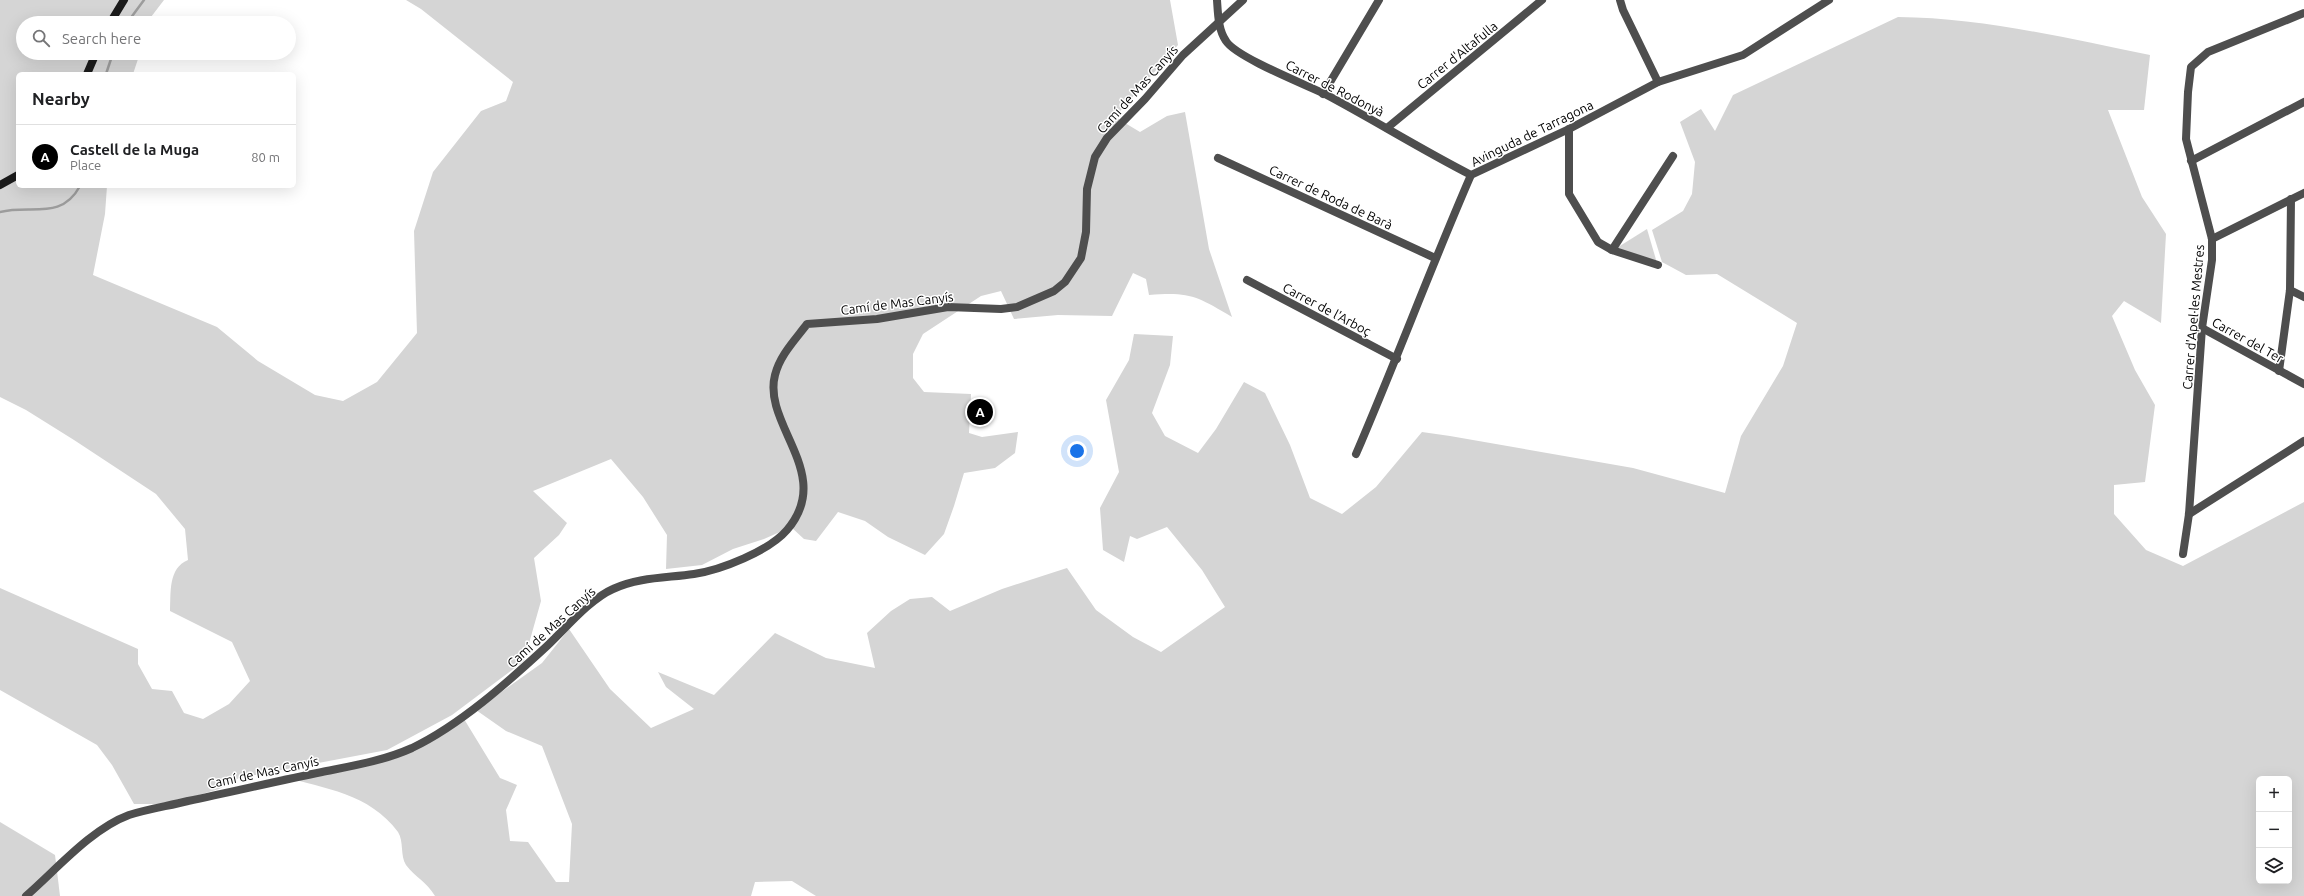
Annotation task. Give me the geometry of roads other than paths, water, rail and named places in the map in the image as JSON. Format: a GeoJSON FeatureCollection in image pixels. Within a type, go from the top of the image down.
{"type":"FeatureCollection","features":[{"type":"Feature","properties":{"kind":"main road"},"geometry":{"type":"LineString","coordinates":[[114,16],[124,0]]}},
{"type":"Feature","properties":{"kind":"main road"},"geometry":{"type":"LineString","coordinates":[[88,72],[93,60]]}},
{"type":"Feature","properties":{"kind":"main road"},"geometry":{"type":"LineString","coordinates":[[0,185],[16,176]]}},
{"type":"Feature","properties":{"kind":"street","name":"Carrer de Rodonyà"},"geometry":{"type":"LineString","coordinates":[[1217,0],[1218,22],[1226,42],[1234,49],[1253,60],[1324,94],[1387,128],[1422,150],[1471,175]]}},
{"type":"Feature","properties":{"kind":"street","name":"Camí de Mas Canyís"},"geometry":{"type":"LineString","coordinates":[[26,896],[83,845],[103,830],[128,816],[252,786],[376,761],[410,749],[440,733],[523,668],[596,600],[612,589],[641,580],[696,574],[716,569],[760,550],[780,537],[789,528],[802,504],[804,490],[795,451],[778,408],[774,389],[774,377],[781,358],[808,324],[877,319],[935,308],[1001,309],[1017,307],[1054,291],[1065,282],[1083,252],[1086,232],[1087,189],[1095,157],[1107,138],[1145,99],[1182,55],[1243,0]]}},
{"type":"Feature","properties":{"kind":"street"},"geometry":{"type":"LineString","coordinates":[[1324,94],[1379,0]]}},
{"type":"Feature","properties":{"kind":"street","name":"Carrer d'Altafulla"},"geometry":{"type":"LineString","coordinates":[[1387,128],[1542,0]]}},
{"type":"Feature","properties":{"kind":"street"},"geometry":{"type":"LineString","coordinates":[[1620,0],[1622,10],[1658,82]]}},
{"type":"Feature","properties":{"kind":"street","name":"Avinguda de Tarragona"},"geometry":{"type":"LineString","coordinates":[[1356,454],[1397,359],[1435,258],[1471,175],[1569,129],[1658,82],[1743,55],[1829,0]]}},
{"type":"Feature","properties":{"kind":"street","name":"Carrer d'Apel·les Mestres"},"geometry":{"type":"LineString","coordinates":[[2183,554],[2189,514],[2202,328],[2212,260],[2212,239],[2186,139],[2188,92],[2191,67],[2208,52],[2304,14]]}},
{"type":"Feature","properties":{"kind":"street"},"geometry":{"type":"LineString","coordinates":[[2191,161],[2304,102]]}},
{"type":"Feature","properties":{"kind":"street"},"geometry":{"type":"LineString","coordinates":[[1569,129],[1569,194],[1598,242],[1612,250],[1658,265]]}},
{"type":"Feature","properties":{"kind":"street"},"geometry":{"type":"LineString","coordinates":[[1612,250],[1673,156]]}},
{"type":"Feature","properties":{"kind":"street","name":"Carrer de Roda de Barà"},"geometry":{"type":"LineString","coordinates":[[1218,158],[1435,258]]}},
{"type":"Feature","properties":{"kind":"street"},"geometry":{"type":"LineString","coordinates":[[2212,239],[2304,193]]}},
{"type":"Feature","properties":{"kind":"street"},"geometry":{"type":"LineString","coordinates":[[2279,371],[2290,290],[2291,199]]}},
{"type":"Feature","properties":{"kind":"street","name":"Carrer de l'Arboç"},"geometry":{"type":"LineString","coordinates":[[1247,280],[1397,359]]}},
{"type":"Feature","properties":{"kind":"street"},"geometry":{"type":"LineString","coordinates":[[2290,290],[2304,297]]}},
{"type":"Feature","properties":{"kind":"street","name":"Carrer del Ter"},"geometry":{"type":"LineString","coordinates":[[2202,328],[2304,384]]}},
{"type":"Feature","properties":{"kind":"street"},"geometry":{"type":"LineString","coordinates":[[2189,514],[2304,441]]}},
{"type":"Feature","properties":{"kind":"waterway"},"geometry":{"type":"LineString","coordinates":[[132,16],[144,0]]}},
{"type":"Feature","properties":{"kind":"waterway"},"geometry":{"type":"LineString","coordinates":[[107,72],[111,60]]}},
{"type":"Feature","properties":{"kind":"waterway"},"geometry":{"type":"LineString","coordinates":[[0,212],[55,207],[64,204],[72,197],[79,188]]}},
{"type":"Feature","properties":{"kind":"place","name":"Castell de la Muga"},"geometry":{"type":"Point","coordinates":[980,412]}}]}
